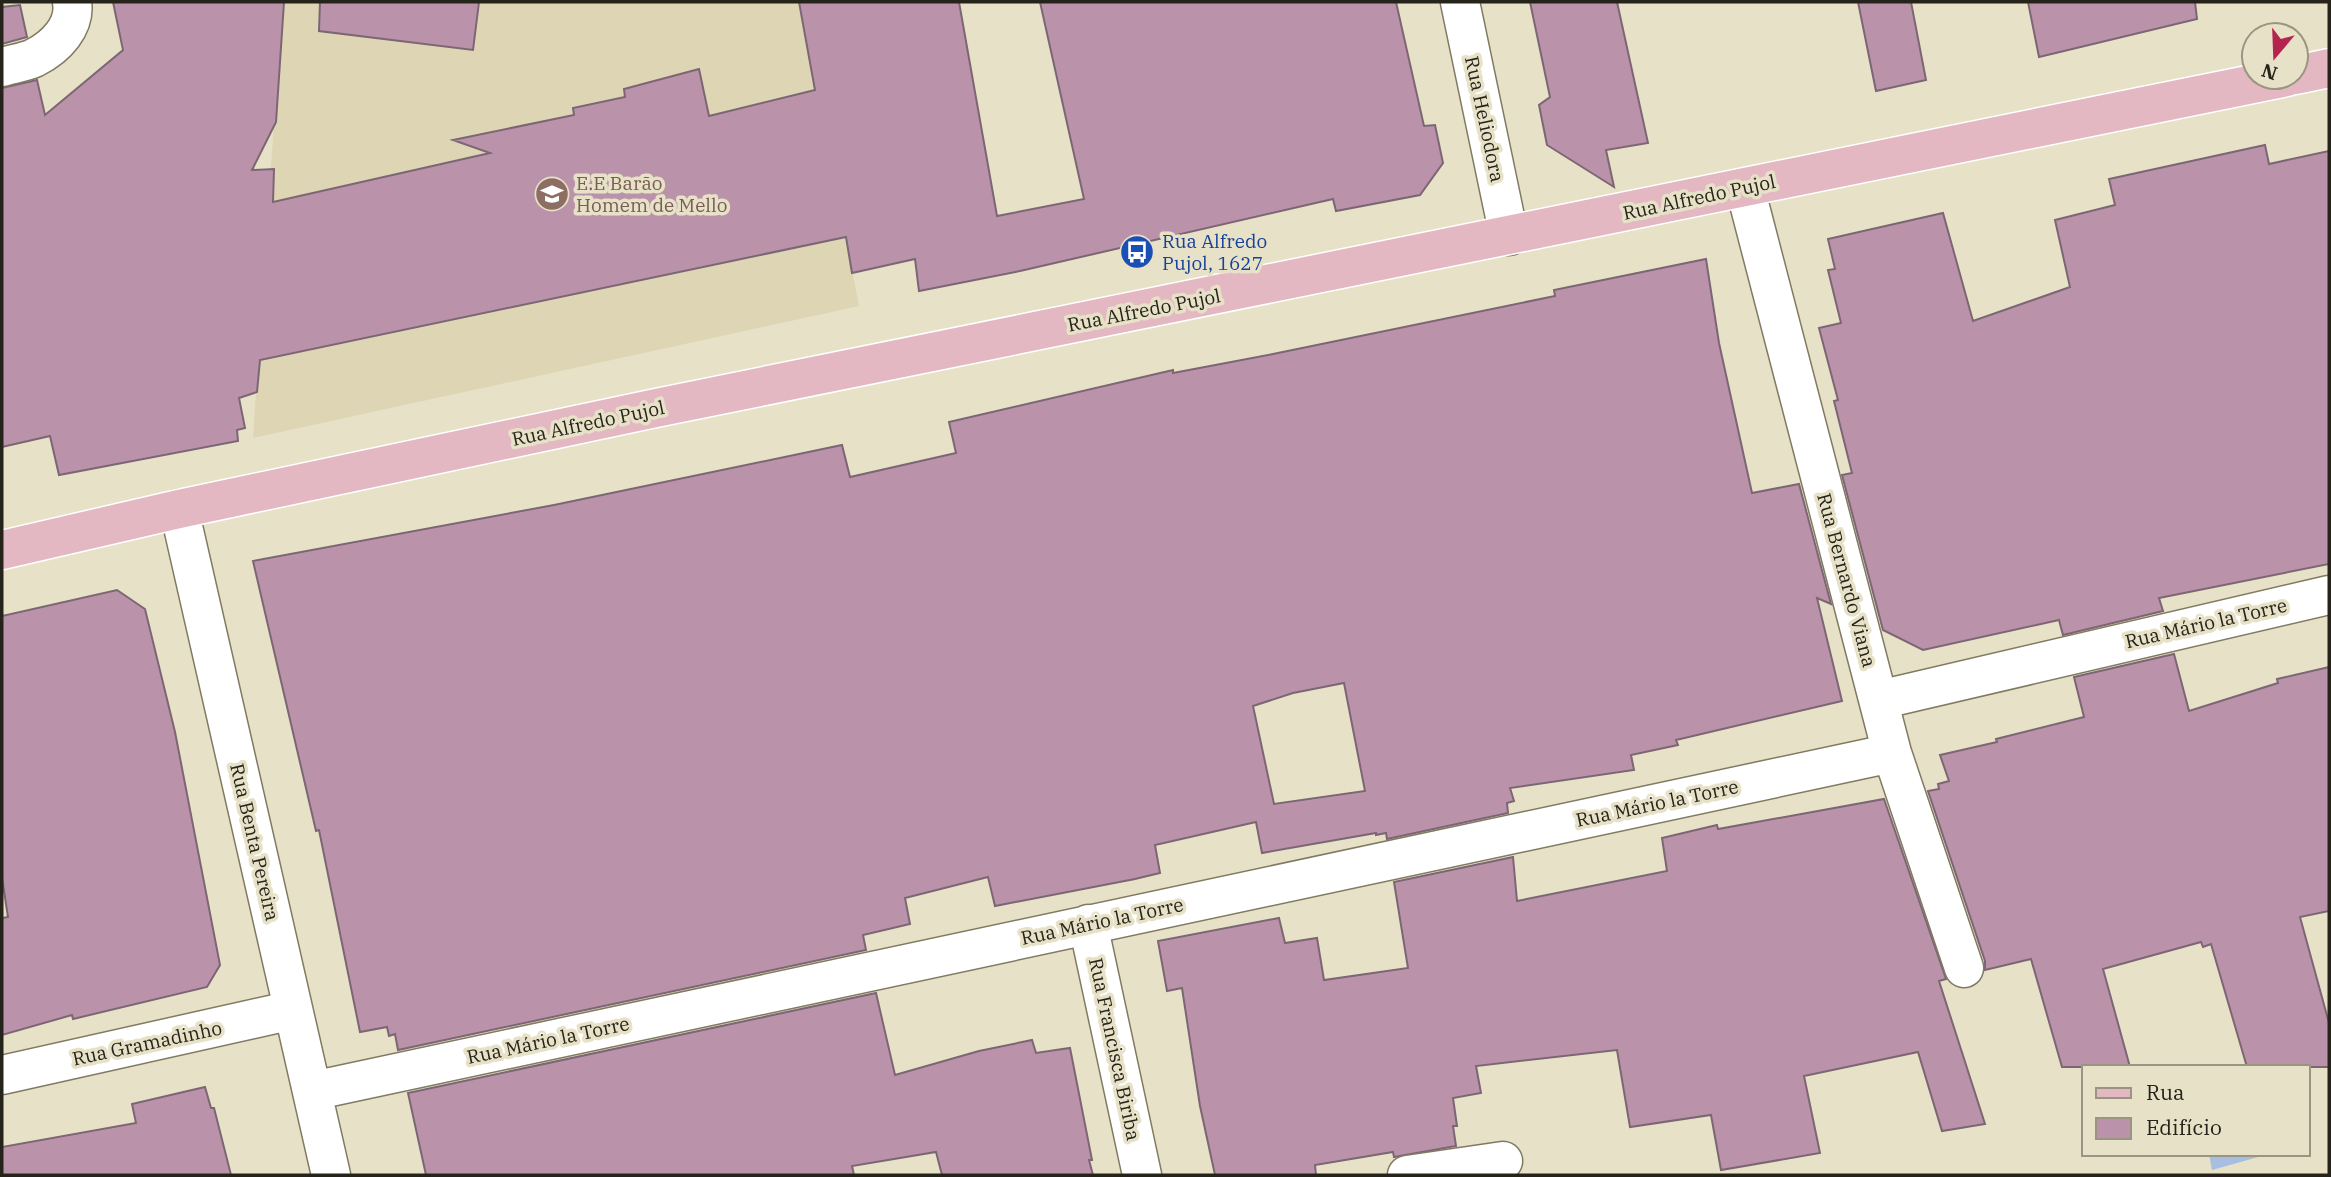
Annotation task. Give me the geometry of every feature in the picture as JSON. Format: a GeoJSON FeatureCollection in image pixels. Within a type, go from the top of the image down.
{"type":"FeatureCollection","features":[{"type":"Feature","properties":{"kind":"main road"},"geometry":{"type":"LineString","coordinates":[[2310,72],[2329,68]]}},
{"type":"Feature","properties":{"kind":"main road","name":"Rua Alfredo Pujol"},"geometry":{"type":"LineString","coordinates":[[2,550],[179,509],[656,408],[2240,87]]}},
{"type":"Feature","properties":{"kind":"street"},"geometry":{"type":"LineString","coordinates":[[2,67],[34,58],[62,39],[74,13],[72,2]]}},
{"type":"Feature","properties":{"kind":"street","name":"Rua Heliodora"},"geometry":{"type":"LineString","coordinates":[[1460,2],[1509,236]]}},
{"type":"Feature","properties":{"kind":"street","name":"Rua Bernardo Viana"},"geometry":{"type":"LineString","coordinates":[[1745,188],[1892,753],[1964,968]]}},
{"type":"Feature","properties":{"kind":"street","name":"Rua Benta Pereira"},"geometry":{"type":"LineString","coordinates":[[179,509],[331,1175]]}},
{"type":"Feature","properties":{"kind":"street","name":"Rua Mário la Torre"},"geometry":{"type":"LineString","coordinates":[[1878,700],[2329,595]]}},
{"type":"Feature","properties":{"kind":"street","name":"Rua Mário la Torre"},"geometry":{"type":"LineString","coordinates":[[312,1091],[1892,753]]}},
{"type":"Feature","properties":{"kind":"street","name":"Rua Francisca Biriba"},"geometry":{"type":"LineString","coordinates":[[1088,924],[1142,1175]]}},
{"type":"Feature","properties":{"kind":"street","name":"Rua Gramadinho"},"geometry":{"type":"LineString","coordinates":[[2,1075],[293,1010]]}},
{"type":"Feature","properties":{"kind":"street"},"geometry":{"type":"LineString","coordinates":[[1407,1175],[1503,1161]]}},
{"type":"Feature","properties":{"kind":"shaded area","name":"E.E Barão Homem de Mello"},"geometry":{"type":"Polygon","coordinates":[[[282,2],[798,2],[859,306],[253,438],[282,2]]]}},
{"type":"Feature","properties":{"kind":"water"},"geometry":{"type":"Polygon","coordinates":[[[2209,1156],[2262,1156],[2212,1170],[2209,1156]]]}},
{"type":"Feature","properties":{"kind":"building"},"geometry":{"type":"Polygon","coordinates":[[[113,2],[284,2],[276,122],[252,170],[274,169],[273,202],[490,153],[453,140],[574,115],[573,108],[625,97],[624,89],[699,69],[709,116],[815,90],[799,2],[959,2],[997,216],[1084,199],[1040,2],[1396,2],[1424,126],[1435,125],[1443,163],[1420,195],[1336,211],[1333,199],[1020,271],[919,291],[915,259],[852,273],[846,237],[260,360],[257,392],[239,398],[245,428],[237,430],[238,441],[59,475],[50,436],[2,447],[2,88],[37,80],[45,115],[123,50],[113,2]]]}},
{"type":"Feature","properties":{"kind":"building"},"geometry":{"type":"Polygon","coordinates":[[[320,2],[479,2],[473,50],[319,31],[320,2]]]}},
{"type":"Feature","properties":{"kind":"building"},"geometry":{"type":"Polygon","coordinates":[[[1530,2],[1617,2],[1648,143],[1606,150],[1614,187],[1547,145],[1539,105],[1550,97],[1530,2]]]}},
{"type":"Feature","properties":{"kind":"building"},"geometry":{"type":"Polygon","coordinates":[[[1858,2],[1911,2],[1926,80],[1876,91],[1858,2]]]}},
{"type":"Feature","properties":{"kind":"building"},"geometry":{"type":"Polygon","coordinates":[[[2028,2],[2195,2],[2197,19],[2039,57],[2028,2]]]}},
{"type":"Feature","properties":{"kind":"building"},"geometry":{"type":"Polygon","coordinates":[[[20,5],[27,37],[2,44],[2,7],[20,5]]]}},
{"type":"Feature","properties":{"kind":"building"},"geometry":{"type":"Polygon","coordinates":[[[2265,145],[2269,164],[2329,151],[2329,564],[2159,598],[2163,611],[2063,635],[2059,620],[1923,650],[1883,630],[1842,475],[1852,473],[1834,401],[1838,400],[1819,328],[1841,323],[1828,270],[1835,269],[1828,239],[1943,213],[1973,321],[2070,287],[2055,220],[2115,205],[2109,179],[2265,145]]]}},
{"type":"Feature","properties":{"kind":"building"},"geometry":{"type":"Polygon","coordinates":[[[1706,259],[1719,343],[1752,493],[1799,484],[1831,604],[1817,598],[1842,701],[1676,740],[1678,745],[1631,755],[1634,770],[1510,788],[1514,801],[1507,803],[1508,813],[1387,839],[1386,833],[1376,833],[1262,853],[1256,822],[1155,845],[1160,873],[1135,879],[995,906],[988,877],[905,898],[910,924],[863,935],[866,950],[398,1050],[395,1034],[389,1036],[387,1027],[360,1032],[319,830],[316,831],[253,561],[554,505],[842,445],[850,477],[956,453],[949,422],[1173,370],[1173,373],[1273,354],[1555,296],[1554,290],[1706,259]],[[1344,683],[1293,693],[1253,706],[1274,804],[1365,791],[1344,683]]]}},
{"type":"Feature","properties":{"kind":"building"},"geometry":{"type":"Polygon","coordinates":[[[117,590],[145,609],[175,732],[220,965],[207,987],[73,1019],[72,1015],[2,1035],[2,918],[8,917],[2,878],[2,616],[117,590]]]}},
{"type":"Feature","properties":{"kind":"building"},"geometry":{"type":"Polygon","coordinates":[[[2174,654],[2189,711],[2278,683],[2277,679],[2329,667],[2329,911],[2300,917],[2329,1023],[2329,1067],[2246,1065],[2211,944],[2203,947],[2201,942],[2103,969],[2129,1065],[2062,1067],[2031,959],[1985,970],[1985,961],[1928,791],[1939,789],[1938,784],[1949,781],[1940,755],[2084,717],[2074,677],[2174,654]]]}},
{"type":"Feature","properties":{"kind":"building"},"geometry":{"type":"Polygon","coordinates":[[[1884,799],[1946,979],[1939,981],[1985,1124],[1942,1131],[1918,1052],[1804,1076],[1820,1153],[1721,1170],[1711,1115],[1630,1127],[1617,1050],[1476,1066],[1481,1093],[1453,1098],[1457,1126],[1453,1126],[1456,1146],[1394,1157],[1393,1152],[1315,1165],[1316,1175],[1215,1175],[1200,1106],[1182,988],[1167,991],[1158,941],[1279,918],[1285,943],[1317,938],[1324,980],[1408,968],[1394,882],[1513,857],[1517,901],[1667,871],[1662,838],[1717,825],[1718,829],[1884,799]]]}},
{"type":"Feature","properties":{"kind":"building"},"geometry":{"type":"Polygon","coordinates":[[[876,993],[895,1075],[979,1051],[1032,1040],[1036,1053],[1070,1048],[1093,1175],[942,1175],[936,1152],[852,1166],[854,1175],[426,1175],[408,1093],[876,993]]]}},
{"type":"Feature","properties":{"kind":"building"},"geometry":{"type":"Polygon","coordinates":[[[205,1087],[211,1108],[214,1108],[231,1175],[2,1175],[2,1147],[136,1123],[132,1104],[205,1087]]]}},
{"type":"Feature","properties":{"kind":"place","name":"E.E Barão Homem de Mello"},"geometry":{"type":"Point","coordinates":[552,194]}},
{"type":"Feature","properties":{"kind":"place","name":"Rua Alfredo Pujol, 1627"},"geometry":{"type":"Point","coordinates":[1137,252]}}]}
